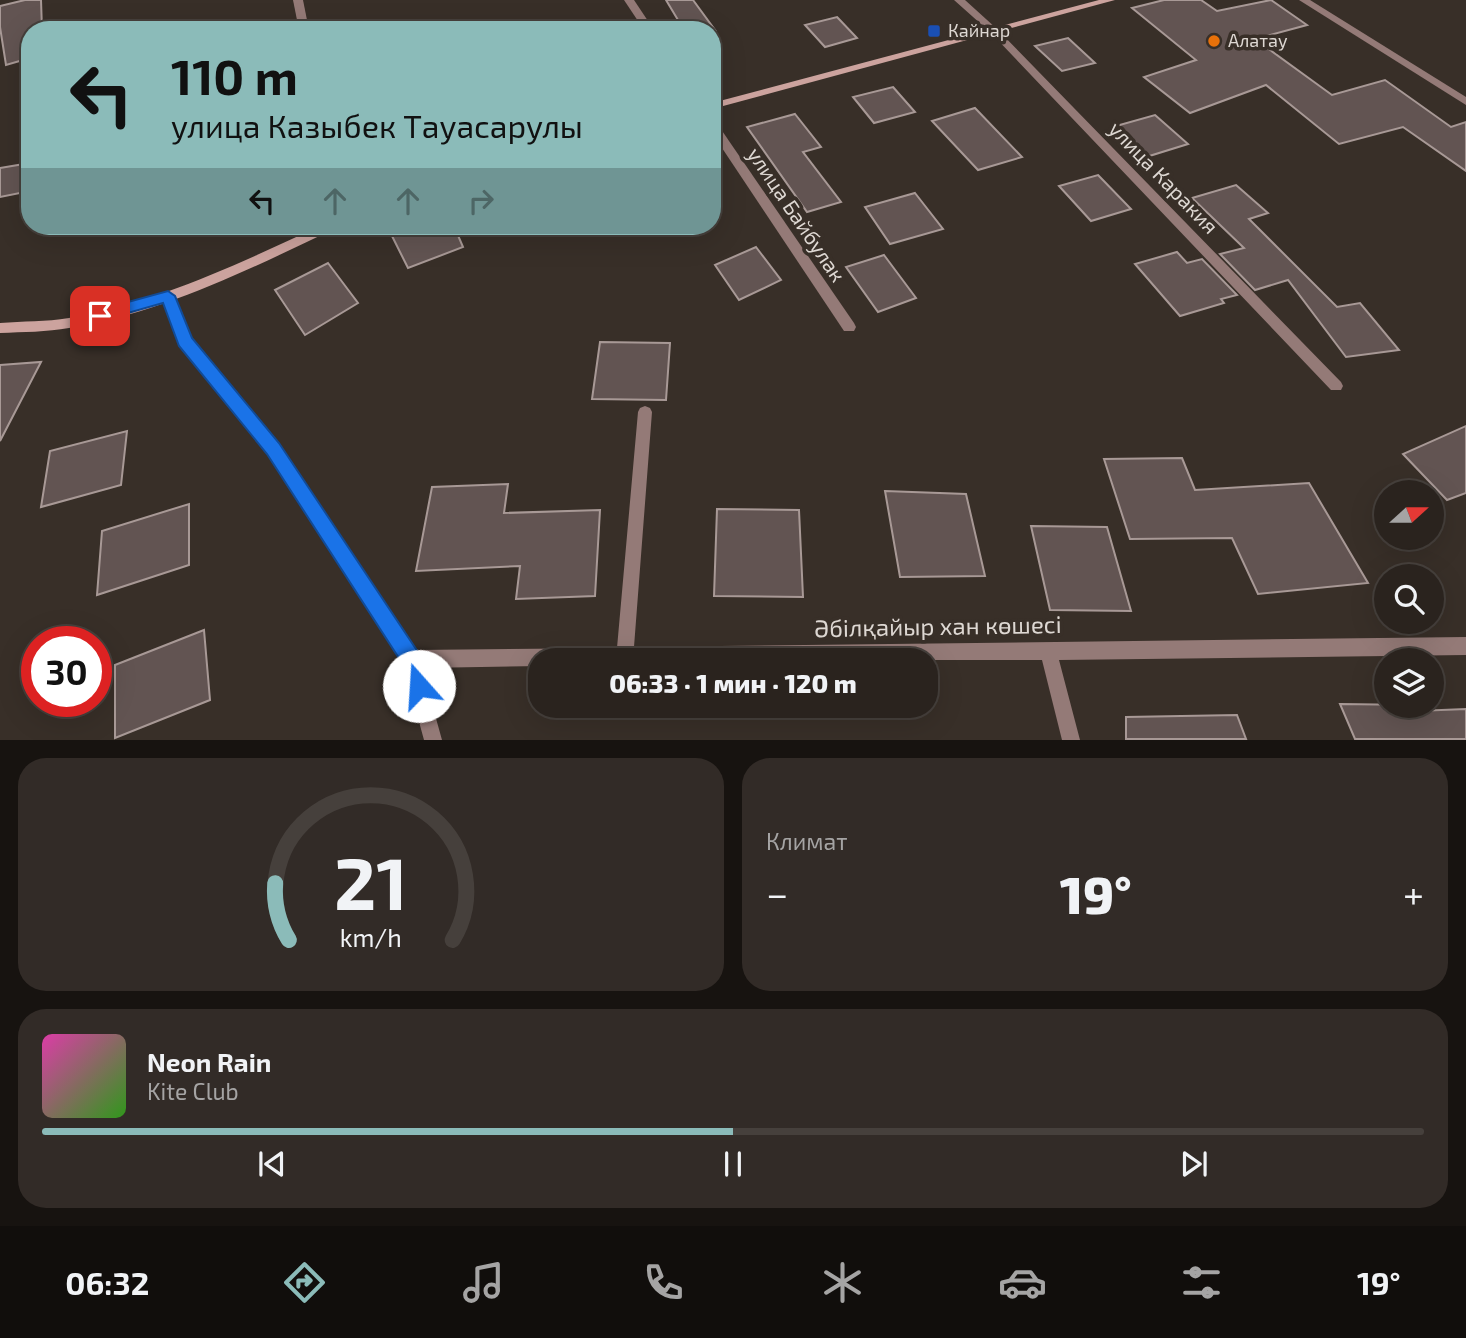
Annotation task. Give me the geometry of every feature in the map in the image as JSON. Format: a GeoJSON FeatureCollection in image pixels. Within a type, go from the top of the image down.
{"type":"FeatureCollection","features":[{"type":"Feature","properties":{"kind":"street"},"geometry":{"type":"LineString","coordinates":[[298,0],[302,21]]}},
{"type":"Feature","properties":{"kind":"street"},"geometry":{"type":"LineString","coordinates":[[629,0],[643,21]]}},
{"type":"Feature","properties":{"kind":"street","name":"улица Каракия"},"geometry":{"type":"LineString","coordinates":[[959,0],[993,31],[1336,386]]}},
{"type":"Feature","properties":{"kind":"street"},"geometry":{"type":"LineString","coordinates":[[721,104],[1110,0]]}},
{"type":"Feature","properties":{"kind":"street"},"geometry":{"type":"LineString","coordinates":[[1304,0],[1466,102]]}},
{"type":"Feature","properties":{"kind":"street","name":"улица Байбулак"},"geometry":{"type":"LineString","coordinates":[[721,137],[849,327]]}},
{"type":"Feature","properties":{"kind":"street"},"geometry":{"type":"LineString","coordinates":[[0,328],[78,322],[168,296],[217,278],[310,235]]}},
{"type":"Feature","properties":{"kind":"street"},"geometry":{"type":"LineString","coordinates":[[168,296],[185,341],[273,448],[411,659],[433,740]]}},
{"type":"Feature","properties":{"kind":"street"},"geometry":{"type":"LineString","coordinates":[[626,648],[645,412]]}},
{"type":"Feature","properties":{"kind":"street","name":"Әбілқайыр хан көшесі"},"geometry":{"type":"LineString","coordinates":[[938,651],[1466,646]]}},
{"type":"Feature","properties":{"kind":"street"},"geometry":{"type":"LineString","coordinates":[[1048,650],[1071,740]]}},
{"type":"Feature","properties":{"kind":"street","name":"Әбілқайыр хан көшесі"},"geometry":{"type":"LineString","coordinates":[[411,659],[528,657]]}},
{"type":"Feature","properties":{"kind":"building"},"geometry":{"type":"Polygon","coordinates":[[[25,0],[41,0],[42,21],[21,21],[21,61],[6,65],[0,27],[0,6],[25,0]]]}},
{"type":"Feature","properties":{"kind":"building"},"geometry":{"type":"Polygon","coordinates":[[[666,0],[693,0],[708,21],[679,21],[666,0]]]}},
{"type":"Feature","properties":{"kind":"building"},"geometry":{"type":"Polygon","coordinates":[[[1164,0],[1201,0],[1217,11],[1271,0],[1307,25],[1255,39],[1332,95],[1385,80],[1451,127],[1466,122],[1466,171],[1403,127],[1339,144],[1266,85],[1190,113],[1144,77],[1196,60],[1132,8],[1164,0]]]}},
{"type":"Feature","properties":{"kind":"building"},"geometry":{"type":"Polygon","coordinates":[[[837,17],[857,38],[825,47],[805,25],[837,17]]]}},
{"type":"Feature","properties":{"kind":"building"},"geometry":{"type":"Polygon","coordinates":[[[1068,38],[1095,63],[1062,71],[1035,46],[1068,38]]]}},
{"type":"Feature","properties":{"kind":"building"},"geometry":{"type":"Polygon","coordinates":[[[893,87],[915,112],[874,123],[853,97],[893,87]]]}},
{"type":"Feature","properties":{"kind":"building"},"geometry":{"type":"Polygon","coordinates":[[[975,108],[1022,157],[978,170],[932,121],[975,108]]]}},
{"type":"Feature","properties":{"kind":"building"},"geometry":{"type":"Polygon","coordinates":[[[795,114],[821,147],[803,152],[841,202],[807,212],[747,127],[795,114]]]}},
{"type":"Feature","properties":{"kind":"building"},"geometry":{"type":"Polygon","coordinates":[[[1155,115],[1188,144],[1146,157],[1116,126],[1155,115]]]}},
{"type":"Feature","properties":{"kind":"building"},"geometry":{"type":"Polygon","coordinates":[[[21,164],[21,193],[0,197],[0,168],[21,164]]]}},
{"type":"Feature","properties":{"kind":"building"},"geometry":{"type":"Polygon","coordinates":[[[1098,175],[1131,209],[1091,221],[1059,186],[1098,175]]]}},
{"type":"Feature","properties":{"kind":"building"},"geometry":{"type":"Polygon","coordinates":[[[1236,185],[1268,213],[1249,219],[1337,307],[1360,303],[1399,350],[1346,357],[1288,280],[1255,290],[1220,254],[1244,248],[1192,198],[1236,185]]]}},
{"type":"Feature","properties":{"kind":"building"},"geometry":{"type":"Polygon","coordinates":[[[915,193],[943,229],[890,244],[865,207],[915,193]]]}},
{"type":"Feature","properties":{"kind":"building"},"geometry":{"type":"Polygon","coordinates":[[[458,235],[463,247],[408,268],[392,236],[458,235]]]}},
{"type":"Feature","properties":{"kind":"building"},"geometry":{"type":"Polygon","coordinates":[[[756,247],[781,280],[739,300],[715,265],[756,247]]]}},
{"type":"Feature","properties":{"kind":"building"},"geometry":{"type":"Polygon","coordinates":[[[1177,252],[1187,263],[1202,259],[1237,295],[1221,299],[1224,303],[1180,316],[1135,264],[1177,252]]]}},
{"type":"Feature","properties":{"kind":"building"},"geometry":{"type":"Polygon","coordinates":[[[884,255],[916,298],[878,312],[846,267],[884,255]]]}},
{"type":"Feature","properties":{"kind":"building"},"geometry":{"type":"Polygon","coordinates":[[[328,263],[358,303],[305,335],[275,290],[328,263]]]}},
{"type":"Feature","properties":{"kind":"building"},"geometry":{"type":"Polygon","coordinates":[[[600,342],[670,343],[666,400],[592,399],[600,342]]]}},
{"type":"Feature","properties":{"kind":"building"},"geometry":{"type":"Polygon","coordinates":[[[41,362],[0,441],[0,365],[41,362]]]}},
{"type":"Feature","properties":{"kind":"building"},"geometry":{"type":"Polygon","coordinates":[[[1466,426],[1466,493],[1447,500],[1444,497],[1444,480],[1428,480],[1403,454],[1466,426]]]}},
{"type":"Feature","properties":{"kind":"building"},"geometry":{"type":"Polygon","coordinates":[[[127,431],[121,485],[41,507],[50,451],[127,431]]]}},
{"type":"Feature","properties":{"kind":"building"},"geometry":{"type":"Polygon","coordinates":[[[1182,458],[1195,490],[1309,483],[1368,583],[1258,594],[1232,538],[1130,539],[1104,459],[1182,458]]]}},
{"type":"Feature","properties":{"kind":"building"},"geometry":{"type":"Polygon","coordinates":[[[508,484],[504,513],[600,510],[595,596],[516,599],[520,566],[416,571],[432,487],[508,484]]]}},
{"type":"Feature","properties":{"kind":"building"},"geometry":{"type":"Polygon","coordinates":[[[885,491],[966,494],[985,576],[900,577],[885,491]]]}},
{"type":"Feature","properties":{"kind":"building"},"geometry":{"type":"Polygon","coordinates":[[[189,504],[189,565],[97,595],[102,531],[189,504]]]}},
{"type":"Feature","properties":{"kind":"building"},"geometry":{"type":"Polygon","coordinates":[[[717,509],[799,510],[803,597],[714,596],[717,509]]]}},
{"type":"Feature","properties":{"kind":"building"},"geometry":{"type":"Polygon","coordinates":[[[1031,526],[1107,527],[1131,611],[1050,610],[1031,526]]]}},
{"type":"Feature","properties":{"kind":"building"},"geometry":{"type":"Polygon","coordinates":[[[204,630],[210,700],[115,738],[115,665],[204,630]]]}},
{"type":"Feature","properties":{"kind":"building"},"geometry":{"type":"Polygon","coordinates":[[[1340,704],[1374,704],[1374,718],[1444,718],[1444,710],[1466,709],[1466,739],[1355,739],[1340,704]]]}},
{"type":"Feature","properties":{"kind":"building"},"geometry":{"type":"Polygon","coordinates":[[[1237,715],[1246,739],[1126,739],[1126,717],[1237,715]]]}},
{"type":"Feature","properties":{"kind":"place","name":"Кайнар"},"geometry":{"type":"Point","coordinates":[934,31]}},
{"type":"Feature","properties":{"kind":"place","name":"Алатау"},"geometry":{"type":"Point","coordinates":[1214,41]}},
{"type":"Feature","properties":{"kind":"route"},"geometry":{"type":"LineString","coordinates":[[100,316],[168,296],[185,341],[273,448],[411,659],[419,686]]}}]}
